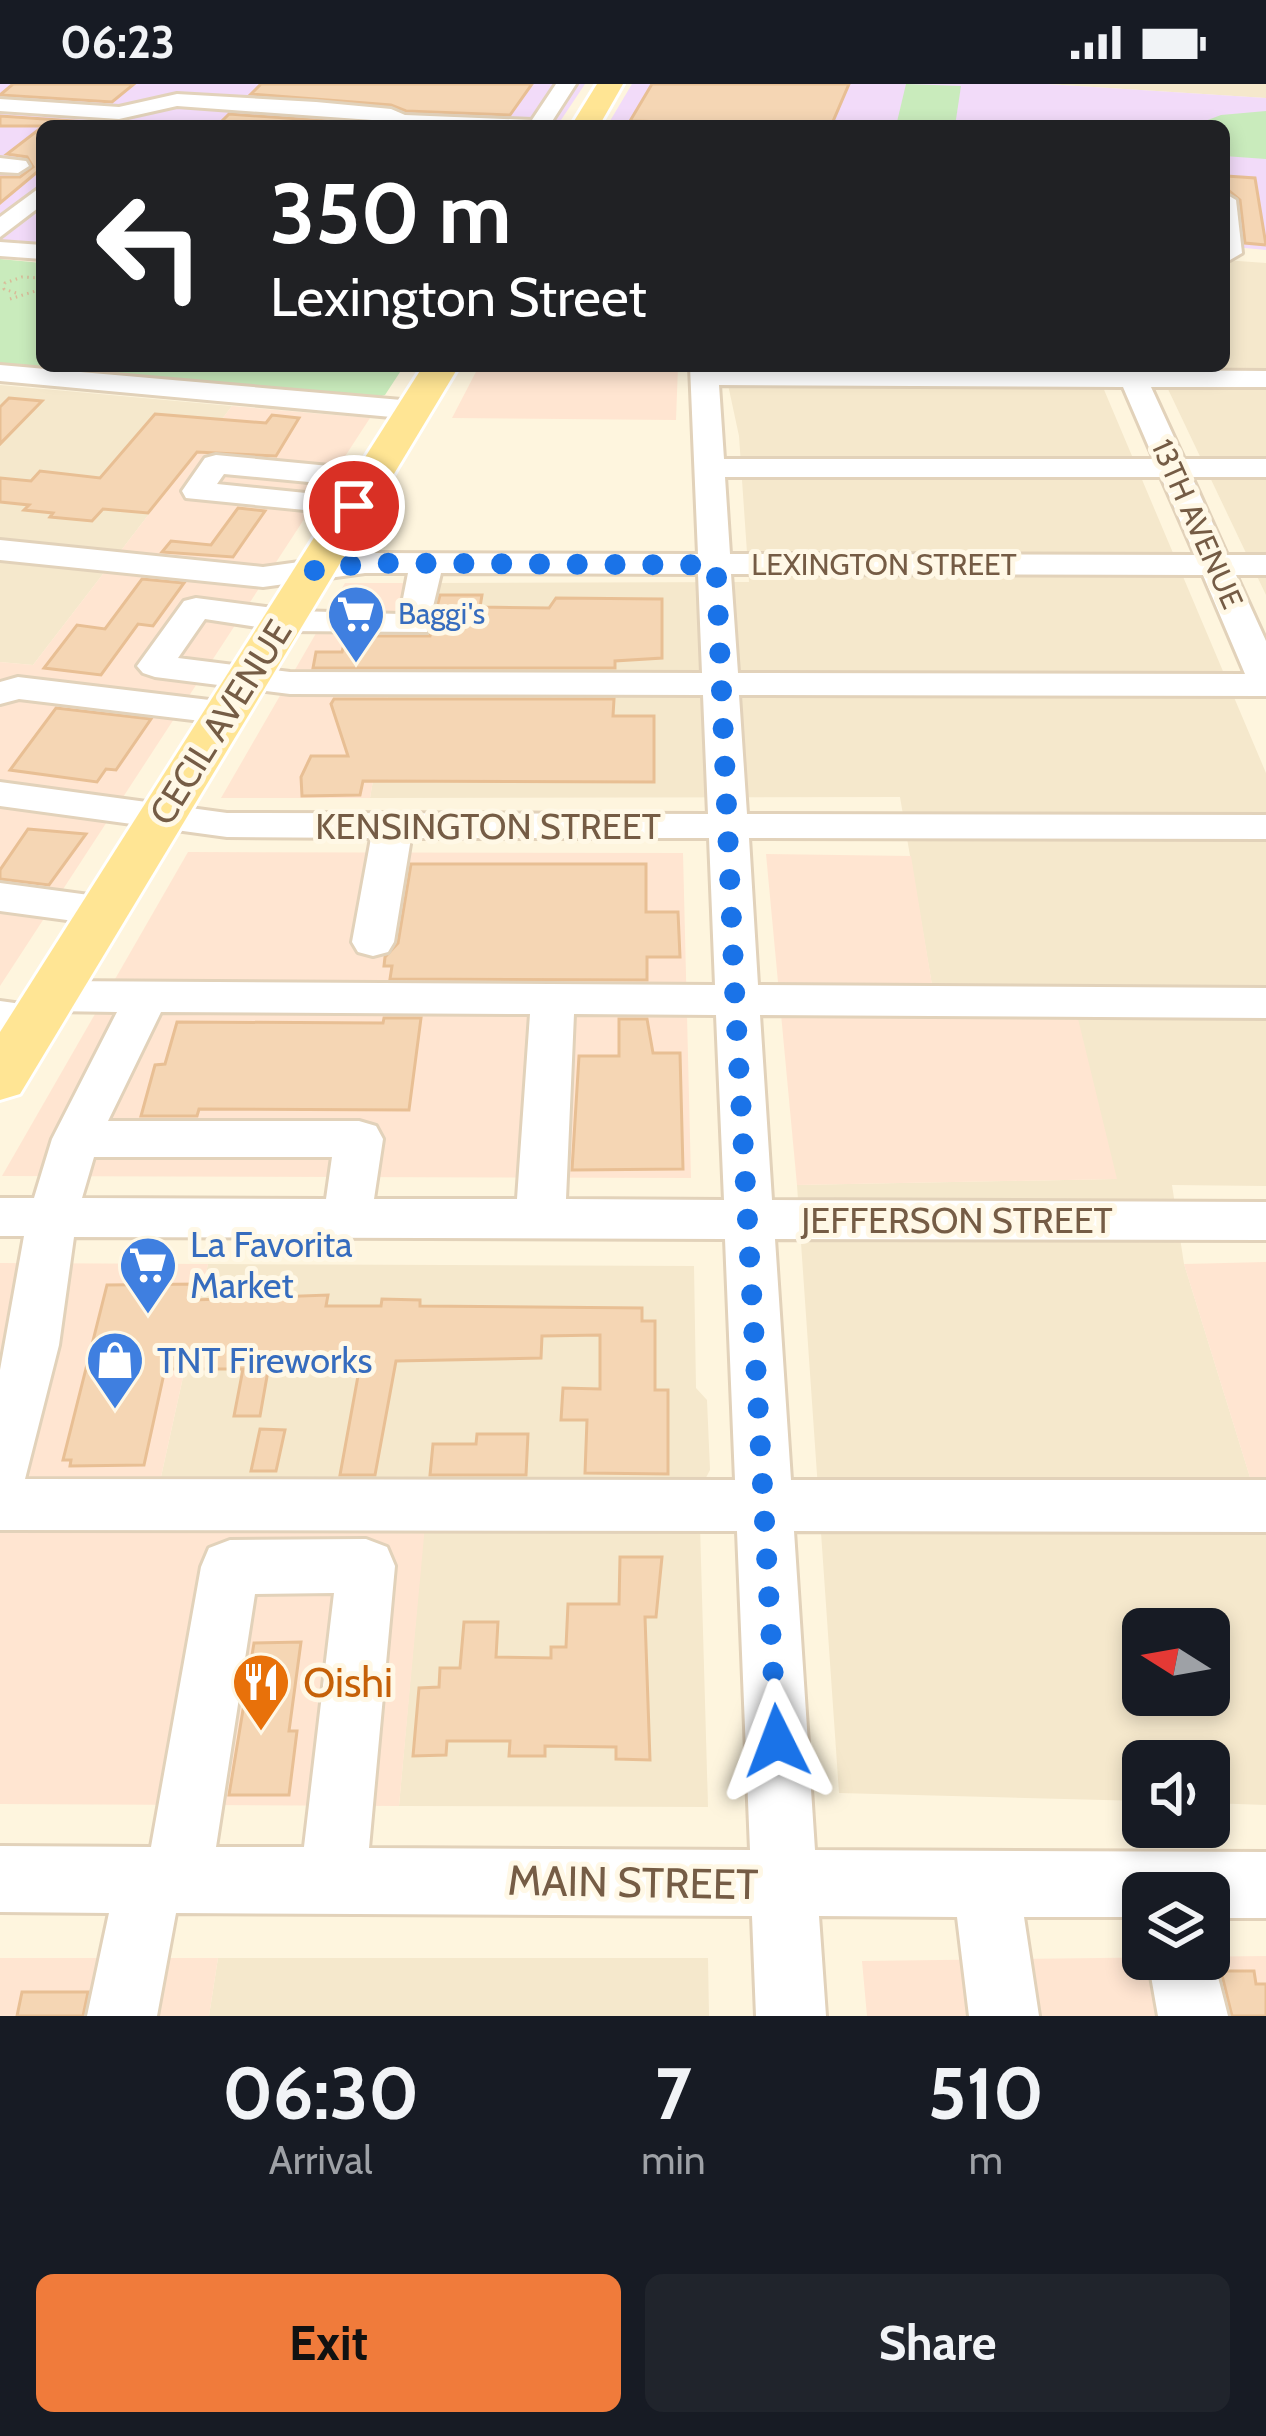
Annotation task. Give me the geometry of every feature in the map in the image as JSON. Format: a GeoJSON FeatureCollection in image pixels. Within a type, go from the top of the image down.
{"type":"FeatureCollection","features":[{"type":"Feature","properties":{"kind":"main road"},"geometry":{"type":"LineString","coordinates":[[589,120],[610,84]]}},
{"type":"Feature","properties":{"kind":"main road","name":"CECIL AVENUE"},"geometry":{"type":"LineString","coordinates":[[0,1079],[29,1012],[104,910],[437,372]]}},
{"type":"Feature","properties":{"kind":"street"},"geometry":{"type":"LineString","coordinates":[[539,120],[566,84]]}},
{"type":"Feature","properties":{"kind":"street"},"geometry":{"type":"LineString","coordinates":[[0,105],[119,120],[177,100],[347,120]]}},
{"type":"Feature","properties":{"kind":"street"},"geometry":{"type":"LineString","coordinates":[[235,104],[266,120]]}},
{"type":"Feature","properties":{"kind":"street"},"geometry":{"type":"LineString","coordinates":[[0,230],[36,198]]}},
{"type":"Feature","properties":{"kind":"street"},"geometry":{"type":"LineString","coordinates":[[1231,200],[1234,254]]}},
{"type":"Feature","properties":{"kind":"street"},"geometry":{"type":"LineString","coordinates":[[0,249],[36,263]]}},
{"type":"Feature","properties":{"kind":"street"},"geometry":{"type":"LineString","coordinates":[[791,2016],[705,372],[1131,372],[1266,379]]}},
{"type":"Feature","properties":{"kind":"street","name":"13TH AVENUE"},"geometry":{"type":"LineString","coordinates":[[1131,372],[1266,683]]}},
{"type":"Feature","properties":{"kind":"street"},"geometry":{"type":"LineString","coordinates":[[0,373],[413,410]]}},
{"type":"Feature","properties":{"kind":"street"},"geometry":{"type":"LineString","coordinates":[[711,468],[1266,468]]}},
{"type":"Feature","properties":{"kind":"street","name":"LEXINGTON STREET"},"geometry":{"type":"LineString","coordinates":[[0,550],[263,577],[365,563],[1266,566]]}},
{"type":"Feature","properties":{"kind":"street"},"geometry":{"type":"LineString","coordinates":[[196,608],[284,620],[415,625],[426,563]]}},
{"type":"Feature","properties":{"kind":"street"},"geometry":{"type":"LineString","coordinates":[[221,573],[155,666],[241,689]]}},
{"type":"Feature","properties":{"kind":"street"},"geometry":{"type":"LineString","coordinates":[[0,693],[19,688],[241,689],[290,683],[1266,683]]}},
{"type":"Feature","properties":{"kind":"street","name":"KENSINGTON STREET"},"geometry":{"type":"LineString","coordinates":[[0,794],[227,825],[1266,826]]}},
{"type":"Feature","properties":{"kind":"street"},"geometry":{"type":"LineString","coordinates":[[373,942],[393,826]]}},
{"type":"Feature","properties":{"kind":"street"},"geometry":{"type":"LineString","coordinates":[[0,897],[104,910]]}},
{"type":"Feature","properties":{"kind":"street"},"geometry":{"type":"LineString","coordinates":[[29,1012],[146,999],[1266,1003]]}},
{"type":"Feature","properties":{"kind":"street"},"geometry":{"type":"LineString","coordinates":[[0,1473],[33,1345],[52,1216],[76,1138],[146,999]]}},
{"type":"Feature","properties":{"kind":"street"},"geometry":{"type":"LineString","coordinates":[[540,1218],[553,1000]]}},
{"type":"Feature","properties":{"kind":"street"},"geometry":{"type":"LineString","coordinates":[[76,1138],[358,1138],[347,1217]]}},
{"type":"Feature","properties":{"kind":"street","name":"JEFFERSON STREET"},"geometry":{"type":"LineString","coordinates":[[0,1216],[1266,1221]]}},
{"type":"Feature","properties":{"kind":"street"},"geometry":{"type":"LineString","coordinates":[[0,1504],[1266,1506]]}},
{"type":"Feature","properties":{"kind":"street"},"geometry":{"type":"LineString","coordinates":[[122,2016],[163,1881],[230,1568],[366,1566],[333,1880]]}},
{"type":"Feature","properties":{"kind":"street","name":"MAIN STREET"},"geometry":{"type":"LineString","coordinates":[[0,1879],[1122,1888]]}},
{"type":"Feature","properties":{"kind":"street"},"geometry":{"type":"LineString","coordinates":[[986,1884],[1004,2016]]}},
{"type":"Feature","properties":{"kind":"street","name":"MAIN STREET"},"geometry":{"type":"LineString","coordinates":[[1230,1886],[1266,1885]]}},
{"type":"Feature","properties":{"kind":"street"},"geometry":{"type":"LineString","coordinates":[[1186,1980],[1193,2016]]}},
{"type":"Feature","properties":{"kind":"path"},"geometry":{"type":"LineString","coordinates":[[36,265],[3,286],[13,296],[36,291]]}},
{"type":"Feature","properties":{"kind":"shaded area"},"geometry":{"type":"Polygon","coordinates":[[[0,84],[585,84],[561,120],[36,120],[36,243],[0,240],[0,84]]]}},
{"type":"Feature","properties":{"kind":"shaded area"},"geometry":{"type":"Polygon","coordinates":[[[632,84],[1047,84],[1266,98],[1266,250],[1230,247],[1230,120],[611,120],[632,84]]]}},
{"type":"Feature","properties":{"kind":"shaded area"},"geometry":{"type":"Polygon","coordinates":[[[1047,84],[1266,84],[1266,98],[1235,96],[1047,84]]]}},
{"type":"Feature","properties":{"kind":"shaded area"},"geometry":{"type":"Polygon","coordinates":[[[1230,260],[1266,263],[1266,595],[1160,372],[1230,372],[1230,260]]]}},
{"type":"Feature","properties":{"kind":"shaded area"},"geometry":{"type":"Polygon","coordinates":[[[476,372],[678,372],[676,420],[452,418],[476,372]]]}},
{"type":"Feature","properties":{"kind":"shaded area"},"geometry":{"type":"Polygon","coordinates":[[[725,372],[1097,372],[1266,773],[1266,1186],[1172,1185],[1184,1264],[1257,1500],[1266,1501],[1266,1805],[1230,1804],[1230,1740],[1122,1740],[1122,1800],[839,1793],[797,1185],[1116,1179],[934,997],[900,797],[370,798],[390,683],[435,583],[749,582],[739,436],[725,372]]]}},
{"type":"Feature","properties":{"kind":"shaded area"},"geometry":{"type":"Polygon","coordinates":[[[0,385],[232,406],[33,665],[0,662],[0,385]]]}},
{"type":"Feature","properties":{"kind":"shaded area"},"geometry":{"type":"Polygon","coordinates":[[[232,406],[370,418],[0,986],[0,662],[33,665],[232,406]]]}},
{"type":"Feature","properties":{"kind":"shaded area"},"geometry":{"type":"Polygon","coordinates":[[[345,583],[435,583],[419,683],[390,683],[370,798],[221,798],[345,583]]]}},
{"type":"Feature","properties":{"kind":"shaded area"},"geometry":{"type":"Polygon","coordinates":[[[188,852],[683,853],[691,1178],[2,1176],[188,852]]]}},
{"type":"Feature","properties":{"kind":"shaded area"},"geometry":{"type":"Polygon","coordinates":[[[766,854],[911,856],[934,997],[1072,994],[1117,1179],[797,1185],[766,854]]]}},
{"type":"Feature","properties":{"kind":"shaded area"},"geometry":{"type":"Polygon","coordinates":[[[1266,1262],[1266,1501],[1257,1500],[1184,1264],[1266,1262]]]}},
{"type":"Feature","properties":{"kind":"shaded area"},"geometry":{"type":"Polygon","coordinates":[[[0,1263],[208,1264],[155,1504],[427,1504],[399,1806],[0,1804],[0,1263]]]}},
{"type":"Feature","properties":{"kind":"shaded area"},"geometry":{"type":"Polygon","coordinates":[[[208,1264],[694,1266],[696,1388],[707,1400],[710,1470],[699,1491],[708,1807],[399,1806],[426,1504],[155,1504],[208,1264]]]}},
{"type":"Feature","properties":{"kind":"shaded area"},"geometry":{"type":"Polygon","coordinates":[[[1230,1956],[1266,1956],[1266,2016],[867,2016],[862,1961],[1122,1958],[1122,1980],[1230,1980],[1230,1956]]]}},
{"type":"Feature","properties":{"kind":"shaded area"},"geometry":{"type":"Polygon","coordinates":[[[0,1958],[218,1958],[209,2016],[0,2016],[0,1958]]]}},
{"type":"Feature","properties":{"kind":"shaded area"},"geometry":{"type":"Polygon","coordinates":[[[218,1958],[708,1958],[709,2016],[209,2016],[218,1958]]]}},
{"type":"Feature","properties":{"kind":"green space"},"geometry":{"type":"Polygon","coordinates":[[[906,84],[961,86],[956,120],[897,120],[906,84]]]}},
{"type":"Feature","properties":{"kind":"green space"},"geometry":{"type":"Polygon","coordinates":[[[1266,111],[1266,159],[1230,156],[1230,120],[1208,120],[1266,111]]]}},
{"type":"Feature","properties":{"kind":"green space"},"geometry":{"type":"Polygon","coordinates":[[[0,259],[36,262],[36,367],[0,364],[0,259]]]}},
{"type":"Feature","properties":{"kind":"green space"},"geometry":{"type":"Polygon","coordinates":[[[88,372],[400,372],[385,395],[375,398],[88,372]]]}},
{"type":"Feature","properties":{"kind":"building"},"geometry":{"type":"Polygon","coordinates":[[[13,84],[134,84],[112,102],[0,95],[13,84]]]}},
{"type":"Feature","properties":{"kind":"building"},"geometry":{"type":"Polygon","coordinates":[[[261,84],[532,84],[510,115],[406,111],[391,105],[251,94],[261,84]]]}},
{"type":"Feature","properties":{"kind":"building"},"geometry":{"type":"Polygon","coordinates":[[[652,84],[849,84],[834,120],[631,120],[652,84]]]}},
{"type":"Feature","properties":{"kind":"building"},"geometry":{"type":"Polygon","coordinates":[[[229,114],[314,120],[223,120],[229,114]]]}},
{"type":"Feature","properties":{"kind":"building"},"geometry":{"type":"Polygon","coordinates":[[[0,116],[59,120],[36,120],[36,126],[0,126],[0,116]]]}},
{"type":"Feature","properties":{"kind":"building"},"geometry":{"type":"Polygon","coordinates":[[[36,132],[36,173],[0,203],[0,177],[20,177],[33,167],[27,157],[7,154],[36,132]]]}},
{"type":"Feature","properties":{"kind":"building"},"geometry":{"type":"Polygon","coordinates":[[[1230,176],[1255,178],[1266,245],[1245,243],[1240,200],[1230,192],[1230,176]]]}},
{"type":"Feature","properties":{"kind":"building"},"geometry":{"type":"Polygon","coordinates":[[[9,398],[42,401],[0,444],[0,407],[9,398]]]}},
{"type":"Feature","properties":{"kind":"building"},"geometry":{"type":"Polygon","coordinates":[[[155,414],[266,423],[272,415],[299,418],[276,456],[197,452],[148,513],[103,509],[92,521],[50,517],[53,513],[24,510],[29,505],[0,502],[0,478],[31,481],[40,471],[100,478],[155,414]]]}},
{"type":"Feature","properties":{"kind":"building"},"geometry":{"type":"Polygon","coordinates":[[[238,508],[265,511],[233,557],[162,552],[171,541],[211,545],[238,508]]]}},
{"type":"Feature","properties":{"kind":"building"},"geometry":{"type":"Polygon","coordinates":[[[142,579],[184,583],[153,626],[138,624],[101,675],[44,668],[77,625],[105,629],[142,579]]]}},
{"type":"Feature","properties":{"kind":"building"},"geometry":{"type":"Polygon","coordinates":[[[440,595],[482,595],[480,607],[549,608],[556,598],[662,599],[662,658],[615,661],[615,668],[313,668],[316,652],[342,652],[346,636],[430,636],[440,595]]]}},
{"type":"Feature","properties":{"kind":"building"},"geometry":{"type":"Polygon","coordinates":[[[334,699],[614,699],[613,716],[654,716],[654,782],[363,781],[360,795],[302,796],[301,777],[311,756],[348,756],[331,704],[334,699]]]}},
{"type":"Feature","properties":{"kind":"building"},"geometry":{"type":"Polygon","coordinates":[[[56,708],[151,719],[116,770],[106,769],[97,782],[10,770],[56,708]]]}},
{"type":"Feature","properties":{"kind":"building"},"geometry":{"type":"Polygon","coordinates":[[[28,829],[86,834],[49,885],[0,879],[0,870],[28,829]]]}},
{"type":"Feature","properties":{"kind":"building"},"geometry":{"type":"Polygon","coordinates":[[[411,864],[646,864],[646,912],[678,912],[680,957],[647,957],[647,980],[390,979],[392,966],[384,966],[385,957],[398,943],[411,864]]]}},
{"type":"Feature","properties":{"kind":"building"},"geometry":{"type":"Polygon","coordinates":[[[384,1018],[421,1018],[409,1110],[199,1109],[197,1116],[141,1116],[155,1065],[165,1064],[177,1022],[383,1023],[384,1018]]]}},
{"type":"Feature","properties":{"kind":"building"},"geometry":{"type":"Polygon","coordinates":[[[619,1019],[647,1019],[653,1053],[680,1053],[683,1169],[572,1170],[579,1056],[619,1056],[619,1019]]]}},
{"type":"Feature","properties":{"kind":"building"},"geometry":{"type":"Polygon","coordinates":[[[198,1284],[194,1300],[328,1295],[326,1306],[381,1306],[382,1299],[420,1300],[420,1306],[642,1308],[642,1321],[655,1321],[655,1390],[668,1390],[668,1474],[585,1473],[587,1420],[561,1420],[563,1388],[600,1389],[600,1335],[542,1336],[541,1358],[396,1361],[375,1475],[340,1475],[360,1365],[269,1365],[260,1416],[234,1416],[243,1369],[165,1369],[144,1465],[70,1466],[71,1460],[63,1460],[107,1285],[198,1284]]]}},
{"type":"Feature","properties":{"kind":"building"},"geometry":{"type":"Polygon","coordinates":[[[260,1429],[285,1430],[276,1471],[251,1471],[260,1429]]]}},
{"type":"Feature","properties":{"kind":"building"},"geometry":{"type":"Polygon","coordinates":[[[477,1434],[528,1434],[526,1475],[430,1475],[433,1444],[476,1444],[477,1434]]]}},
{"type":"Feature","properties":{"kind":"building"},"geometry":{"type":"Polygon","coordinates":[[[620,1557],[662,1557],[656,1617],[645,1617],[650,1760],[616,1759],[616,1747],[545,1746],[545,1756],[509,1756],[510,1741],[447,1741],[446,1755],[413,1756],[419,1688],[439,1687],[440,1668],[460,1668],[464,1622],[498,1622],[496,1657],[551,1658],[551,1647],[566,1647],[568,1604],[619,1604],[620,1557]]]}},
{"type":"Feature","properties":{"kind":"building"},"geometry":{"type":"Polygon","coordinates":[[[301,1642],[289,1731],[297,1731],[289,1795],[229,1795],[254,1643],[301,1642]]]}},
{"type":"Feature","properties":{"kind":"building"},"geometry":{"type":"Polygon","coordinates":[[[1230,1971],[1254,1971],[1256,1984],[1266,1984],[1266,2016],[1232,2016],[1223,1980],[1230,1980],[1230,1971]]]}},
{"type":"Feature","properties":{"kind":"building"},"geometry":{"type":"Polygon","coordinates":[[[22,1992],[88,1992],[83,2016],[17,2016],[22,1992]]]}},
{"type":"Feature","properties":{"kind":"place","name":"Baggi's"},"geometry":{"type":"Point","coordinates":[356,665]}},
{"type":"Feature","properties":{"kind":"place","name":"La Favorita Market"},"geometry":{"type":"Point","coordinates":[148,1316]}},
{"type":"Feature","properties":{"kind":"place","name":"TNT Fireworks"},"geometry":{"type":"Point","coordinates":[115,1411]}},
{"type":"Feature","properties":{"kind":"place","name":"Oishi"},"geometry":{"type":"Point","coordinates":[261,1733]}},
{"type":"Feature","properties":{"kind":"route"},"geometry":{"type":"LineString","coordinates":[[354,506],[314,571],[365,563],[716,565],[777,1741]]}}]}
